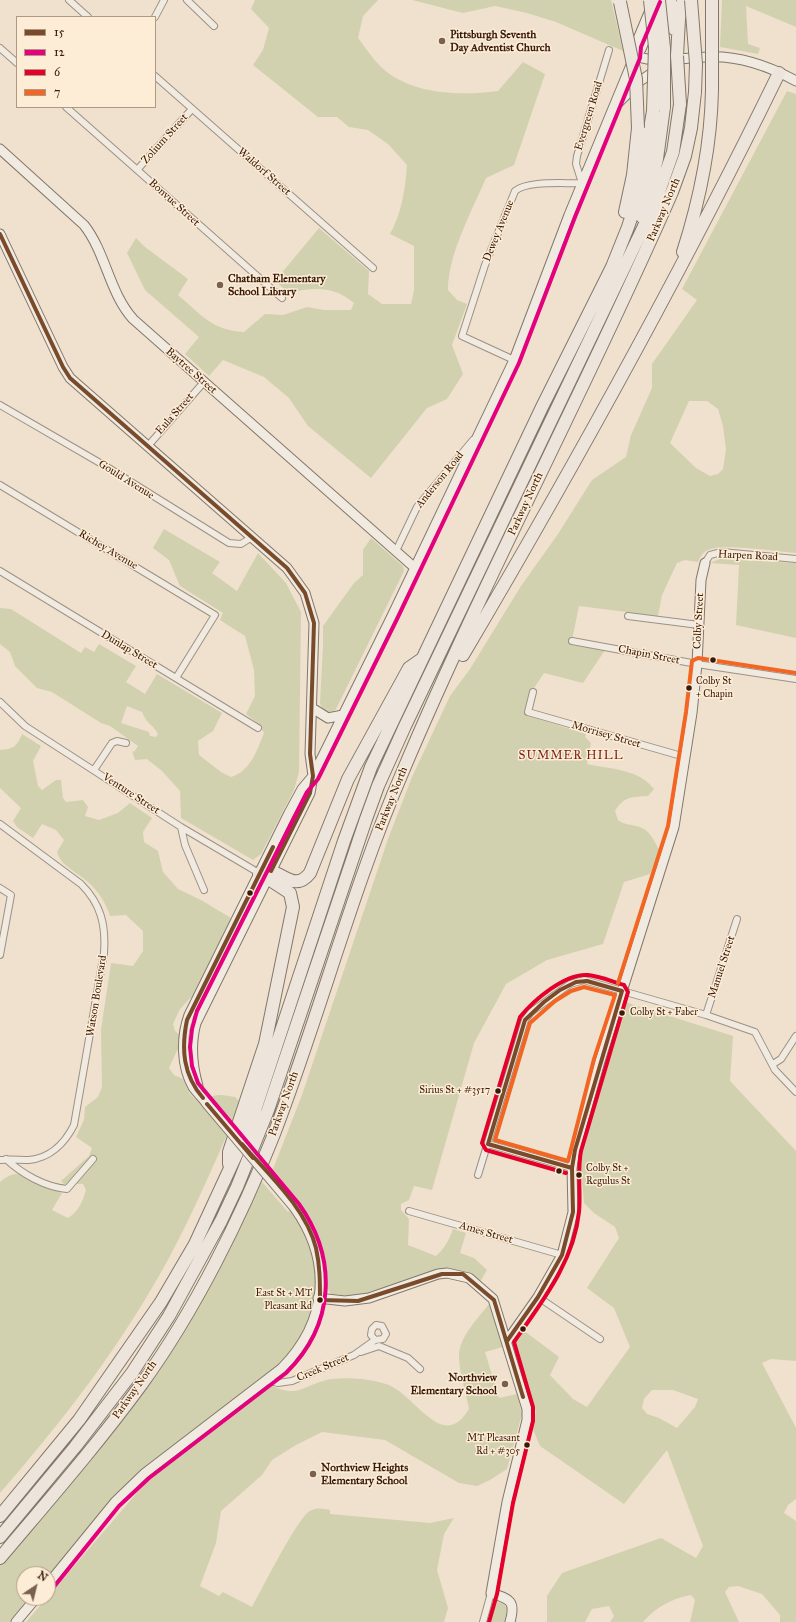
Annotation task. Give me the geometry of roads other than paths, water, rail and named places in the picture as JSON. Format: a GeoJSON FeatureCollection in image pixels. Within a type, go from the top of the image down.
{"type":"FeatureCollection","features":[{"type":"Feature","properties":{"kind":"highway"},"geometry":{"type":"LineString","coordinates":[[613,288],[632,246],[650,189],[657,159],[658,109],[655,47],[650,0]]}},
{"type":"Feature","properties":{"kind":"highway"},"geometry":{"type":"LineString","coordinates":[[0,1516],[79,1420],[161,1302],[195,1244],[250,1125],[358,801],[387,733],[425,657],[542,407],[612,267],[639,194],[658,109],[664,48],[660,0]]}},
{"type":"Feature","properties":{"kind":"highway"},"geometry":{"type":"LineString","coordinates":[[670,0],[682,57]]}},
{"type":"Feature","properties":{"kind":"highway"},"geometry":{"type":"LineString","coordinates":[[0,1537],[75,1447],[132,1372],[169,1316],[221,1221],[237,1187],[268,1110],[366,819],[386,768],[664,180],[676,138],[680,104],[682,57],[679,24],[683,0]]}},
{"type":"Feature","properties":{"kind":"highway","name":"Parkway North"},"geometry":{"type":"LineString","coordinates":[[0,1558],[101,1437],[143,1381],[180,1324],[212,1267],[235,1221],[273,1135],[382,821],[430,711],[672,192],[685,156],[691,128],[695,92],[696,64],[691,0]]}},
{"type":"Feature","properties":{"kind":"highway"},"geometry":{"type":"LineString","coordinates":[[668,291],[687,238],[701,189],[708,149],[712,90],[712,0]]}},
{"type":"Feature","properties":{"kind":"highway"},"geometry":{"type":"LineString","coordinates":[[612,267],[616,237],[631,191],[638,128],[636,79],[619,1]]}},
{"type":"Feature","properties":{"kind":"highway"},"geometry":{"type":"LineString","coordinates":[[430,711],[508,579],[647,332],[779,73]]}},
{"type":"Feature","properties":{"kind":"highway"},"geometry":{"type":"LineString","coordinates":[[266,874],[294,882],[303,880],[310,873],[348,779],[409,668],[425,657]]}},
{"type":"Feature","properties":{"kind":"highway"},"geometry":{"type":"LineString","coordinates":[[228,1173],[229,1152],[265,1044],[273,1011],[293,907],[290,893],[266,874]]}},
{"type":"Feature","properties":{"kind":"street"},"geometry":{"type":"LineString","coordinates":[[69,0],[87,16]]}},
{"type":"Feature","properties":{"kind":"street"},"geometry":{"type":"LineString","coordinates":[[156,16],[164,0]]}},
{"type":"Feature","properties":{"kind":"street"},"geometry":{"type":"LineString","coordinates":[[187,0],[214,26]]}},
{"type":"Feature","properties":{"kind":"street"},"geometry":{"type":"LineString","coordinates":[[635,56],[635,46],[654,0]]}},
{"type":"Feature","properties":{"kind":"street"},"geometry":{"type":"LineString","coordinates":[[635,56],[642,49],[660,0]]}},
{"type":"Feature","properties":{"kind":"street"},"geometry":{"type":"LineString","coordinates":[[0,48],[16,62]]}},
{"type":"Feature","properties":{"kind":"street","name":"Evergreen Road"},"geometry":{"type":"LineString","coordinates":[[582,183],[576,160],[609,50]]}},
{"type":"Feature","properties":{"kind":"street","name":"Evergreen Road"},"geometry":{"type":"LineString","coordinates":[[313,776],[415,568],[514,360],[582,183],[635,56],[656,61],[682,57],[705,56],[729,58],[758,64],[796,81]]}},
{"type":"Feature","properties":{"kind":"street","name":"Evergreen Road"},"geometry":{"type":"LineString","coordinates":[[614,108],[627,93],[646,76],[682,57]]}},
{"type":"Feature","properties":{"kind":"street","name":"Waldorf Street"},"geometry":{"type":"LineString","coordinates":[[156,77],[373,268]]}},
{"type":"Feature","properties":{"kind":"street","name":"Bonvue Street"},"geometry":{"type":"LineString","coordinates":[[67,108],[282,298]]}},
{"type":"Feature","properties":{"kind":"street","name":"Zolium Street"},"geometry":{"type":"LineString","coordinates":[[137,170],[192,109]]}},
{"type":"Feature","properties":{"kind":"street","name":"Baytree Street"},"geometry":{"type":"LineString","coordinates":[[0,149],[81,221],[91,234],[119,299],[129,314],[415,568]]}},
{"type":"Feature","properties":{"kind":"street","name":"Dewey Avenue"},"geometry":{"type":"LineString","coordinates":[[514,360],[462,336],[485,265],[515,191],[521,187],[530,185],[582,183]]}},
{"type":"Feature","properties":{"kind":"street"},"geometry":{"type":"LineString","coordinates":[[0,234],[66,373],[79,388],[291,573],[305,593],[311,607],[315,631],[310,754],[313,776],[310,793],[266,874],[196,1023],[192,1039],[192,1059],[195,1075],[205,1101],[294,1207],[304,1221],[316,1248],[320,1270],[315,1317],[308,1334],[296,1353],[282,1368],[145,1473],[115,1502],[56,1574]]}},
{"type":"Feature","properties":{"kind":"street","name":"Eula Street"},"geometry":{"type":"LineString","coordinates":[[147,447],[204,382]]}},
{"type":"Feature","properties":{"kind":"street","name":"Gould Avenue"},"geometry":{"type":"LineString","coordinates":[[0,405],[107,467],[229,543],[242,544],[252,538]]}},
{"type":"Feature","properties":{"kind":"street","name":"Anderson Road"},"geometry":{"type":"LineString","coordinates":[[396,551],[417,507],[479,433]]}},
{"type":"Feature","properties":{"kind":"street","name":"Richey Avenue"},"geometry":{"type":"LineString","coordinates":[[0,485],[215,616],[176,678]]}},
{"type":"Feature","properties":{"kind":"street","name":"Harpen Road"},"geometry":{"type":"LineString","coordinates":[[705,563],[710,555],[722,552],[796,559]]}},
{"type":"Feature","properties":{"kind":"street","name":"Colby Street"},"geometry":{"type":"LineString","coordinates":[[507,1341],[538,1297],[562,1255],[573,1212],[572,1168],[600,1062],[674,827],[698,664],[701,580],[705,563]]}},
{"type":"Feature","properties":{"kind":"street","name":"Dunlap Street"},"geometry":{"type":"LineString","coordinates":[[0,571],[258,728]]}},
{"type":"Feature","properties":{"kind":"street"},"geometry":{"type":"LineString","coordinates":[[628,616],[699,625]]}},
{"type":"Feature","properties":{"kind":"street","name":"Chapin Street"},"geometry":{"type":"LineString","coordinates":[[572,640],[698,664],[796,679]]}},
{"type":"Feature","properties":{"kind":"street","name":"Morrisey Street"},"geometry":{"type":"LineString","coordinates":[[533,692],[528,712],[685,757]]}},
{"type":"Feature","properties":{"kind":"street","name":"Venture Street"},"geometry":{"type":"LineString","coordinates":[[0,702],[21,723],[181,827],[266,874]]}},
{"type":"Feature","properties":{"kind":"street"},"geometry":{"type":"LineString","coordinates":[[312,708],[328,718],[343,715]]}},
{"type":"Feature","properties":{"kind":"street"},"geometry":{"type":"LineString","coordinates":[[94,770],[112,743],[117,741],[126,744]]}},
{"type":"Feature","properties":{"kind":"street","name":"Watson Boulevard"},"geometry":{"type":"LineString","coordinates":[[0,824],[81,884],[92,896],[100,910],[105,936],[104,953],[74,1125],[64,1142],[47,1155],[28,1160],[3,1160]]}},
{"type":"Feature","properties":{"kind":"street"},"geometry":{"type":"LineString","coordinates":[[181,827],[185,845],[204,890]]}},
{"type":"Feature","properties":{"kind":"street"},"geometry":{"type":"LineString","coordinates":[[0,888],[11,895],[0,955]]}},
{"type":"Feature","properties":{"kind":"street"},"geometry":{"type":"LineString","coordinates":[[0,920],[7,918]]}},
{"type":"Feature","properties":{"kind":"street","name":"Manuel Street"},"geometry":{"type":"LineString","coordinates":[[706,1016],[737,919]]}},
{"type":"Feature","properties":{"kind":"street"},"geometry":{"type":"LineString","coordinates":[[478,1175],[525,1020],[531,1012],[570,984],[584,980],[755,1032],[773,1064],[796,1092]]}},
{"type":"Feature","properties":{"kind":"street"},"geometry":{"type":"LineString","coordinates":[[773,1064],[781,1059],[796,1036]]}},
{"type":"Feature","properties":{"kind":"street"},"geometry":{"type":"LineString","coordinates":[[488,1144],[572,1168]]}},
{"type":"Feature","properties":{"kind":"street"},"geometry":{"type":"LineString","coordinates":[[3,1160],[17,1170],[54,1188],[67,1189],[93,1158]]}},
{"type":"Feature","properties":{"kind":"street","name":"Ames Street"},"geometry":{"type":"LineString","coordinates":[[409,1211],[562,1255]]}},
{"type":"Feature","properties":{"kind":"street"},"geometry":{"type":"LineString","coordinates":[[318,1298],[345,1301],[369,1298],[438,1274],[447,1273],[469,1278],[493,1299],[507,1341],[526,1409],[527,1420],[506,1502],[485,1622]]}},
{"type":"Feature","properties":{"kind":"street"},"geometry":{"type":"LineString","coordinates":[[538,1297],[600,1339]]}},
{"type":"Feature","properties":{"kind":"street","name":"Creek Street"},"geometry":{"type":"LineString","coordinates":[[267,1380],[278,1383],[292,1381],[354,1355],[375,1340]]}},
{"type":"Feature","properties":{"kind":"street"},"geometry":{"type":"LineString","coordinates":[[354,1355],[379,1346],[408,1358],[420,1369]]}},
{"type":"Feature","properties":{"kind":"street"},"geometry":{"type":"LineString","coordinates":[[491,1592],[508,1598],[512,1604],[513,1611],[510,1622]]}},
{"type":"Feature","properties":{"kind":"street"},"geometry":{"type":"LineString","coordinates":[[16,1622],[29,1606]]}},
{"type":"Feature","properties":{"kind":"place","name":"Pittsburgh Seventh Day Adventist Church"},"geometry":{"type":"Point","coordinates":[442,41]}},
{"type":"Feature","properties":{"kind":"place","name":"Chatham Elementary School Library"},"geometry":{"type":"Point","coordinates":[220,285]}},
{"type":"Feature","properties":{"kind":"place","name":"Colby St + Chapin"},"geometry":{"type":"Point","coordinates":[689,688]}},
{"type":"Feature","properties":{"kind":"place","name":"Colby St + Faber"},"geometry":{"type":"Point","coordinates":[622,1013]}},
{"type":"Feature","properties":{"kind":"place","name":"Sirius St + #3517"},"geometry":{"type":"Point","coordinates":[498,1091]}},
{"type":"Feature","properties":{"kind":"place","name":"Colby St + Regulus St"},"geometry":{"type":"Point","coordinates":[579,1175]}},
{"type":"Feature","properties":{"kind":"place","name":"East St + MT Pleasant Rd"},"geometry":{"type":"Point","coordinates":[320,1300]}},
{"type":"Feature","properties":{"kind":"place","name":"Northview Elementary School"},"geometry":{"type":"Point","coordinates":[505,1384]}},
{"type":"Feature","properties":{"kind":"place","name":"MT Pleasant Rd + #305"},"geometry":{"type":"Point","coordinates":[527,1445]}},
{"type":"Feature","properties":{"kind":"place","name":"Northview Heights Elementary School"},"geometry":{"type":"Point","coordinates":[313,1474]}},
{"type":"Feature","properties":{"kind":"district","name":"SUMMER HILL"},"geometry":{"type":"Point","coordinates":[571,756]}}]}
